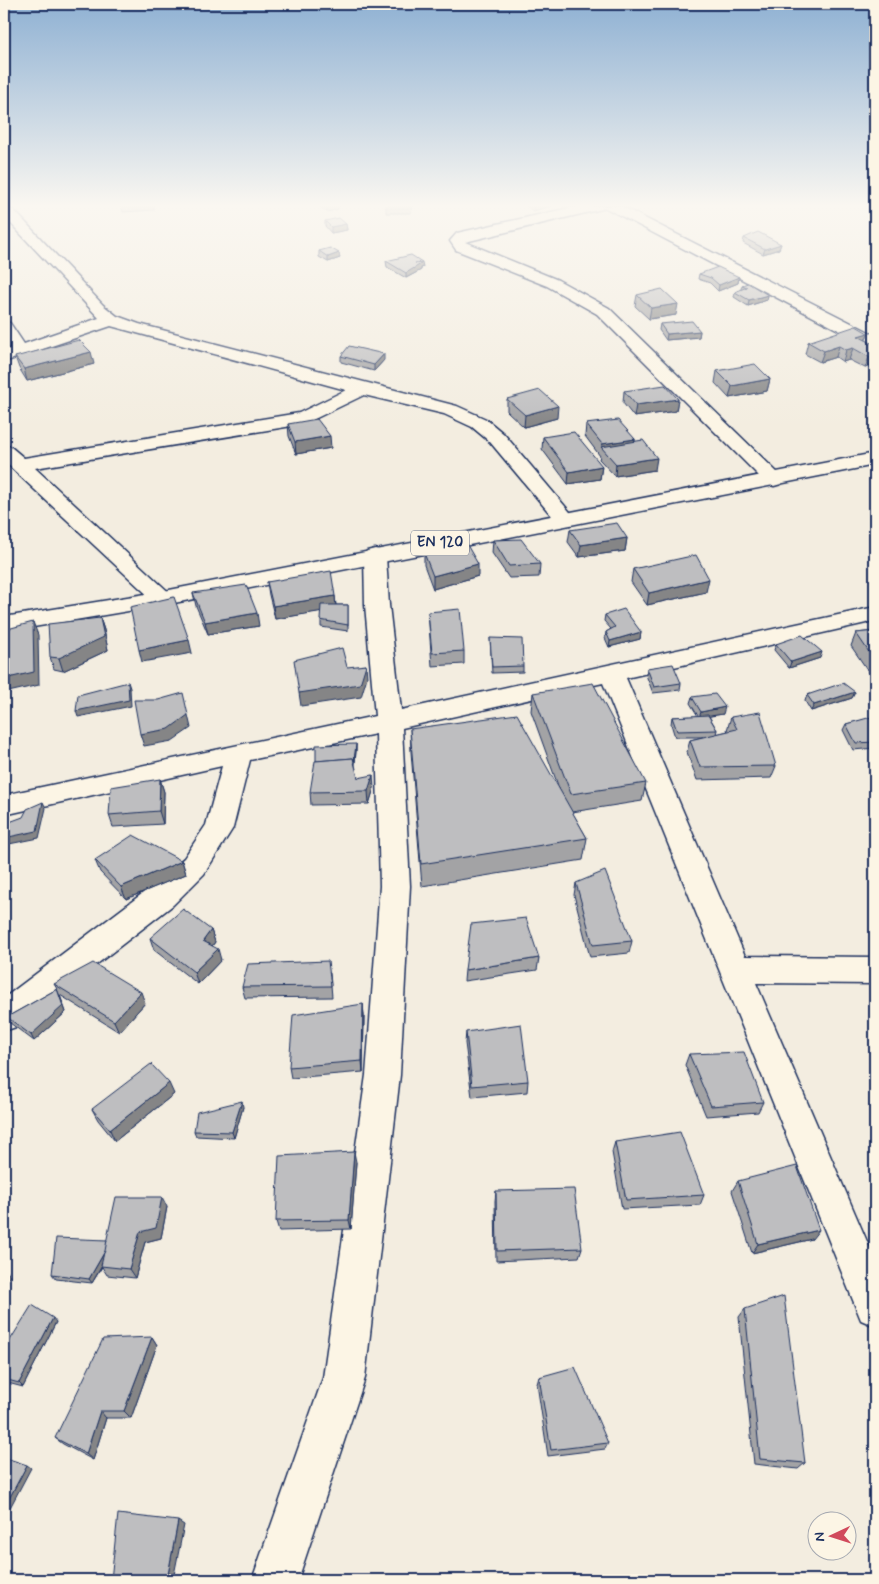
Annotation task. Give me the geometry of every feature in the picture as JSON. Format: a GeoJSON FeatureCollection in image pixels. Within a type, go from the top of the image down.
{"type":"FeatureCollection","features":[{"type":"Feature","properties":{"kind":"street"},"geometry":{"type":"LineString","coordinates":[[69,280],[111,320],[133,328],[362,389],[450,410],[479,423],[497,438],[564,518]]}},
{"type":"Feature","properties":{"kind":"street"},"geometry":{"type":"LineString","coordinates":[[547,280],[580,295],[603,311],[774,480]]}},
{"type":"Feature","properties":{"kind":"street"},"geometry":{"type":"LineString","coordinates":[[754,280],[875,342]]}},
{"type":"Feature","properties":{"kind":"street"},"geometry":{"type":"LineString","coordinates":[[4,327],[12,354],[111,320]]}},
{"type":"Feature","properties":{"kind":"street"},"geometry":{"type":"LineString","coordinates":[[12,458],[304,418],[362,389]]}},
{"type":"Feature","properties":{"kind":"street"},"geometry":{"type":"LineString","coordinates":[[12,458],[164,598]]}},
{"type":"Feature","properties":{"kind":"street","name":"EN 120"},"geometry":{"type":"LineString","coordinates":[[4,625],[164,598],[564,518],[774,480],[875,459]]}},
{"type":"Feature","properties":{"kind":"street"},"geometry":{"type":"LineString","coordinates":[[275,1580],[344,1378],[383,1075],[394,886],[389,722],[377,605],[375,556]]}},
{"type":"Feature","properties":{"kind":"street"},"geometry":{"type":"LineString","coordinates":[[4,805],[875,614]]}},
{"type":"Feature","properties":{"kind":"street"},"geometry":{"type":"LineString","coordinates":[[611,672],[875,1306]]}},
{"type":"Feature","properties":{"kind":"street"},"geometry":{"type":"LineString","coordinates":[[4,1017],[162,896],[194,866],[219,828],[239,753]]}},
{"type":"Feature","properties":{"kind":"street"},"geometry":{"type":"LineString","coordinates":[[736,969],[875,970]]}},
{"type":"Feature","properties":{"kind":"building"},"geometry":{"type":"Polygon","coordinates":[[[713,280],[732,280],[719,285],[713,280]]]}},
{"type":"Feature","properties":{"kind":"building"},"geometry":{"type":"Polygon","coordinates":[[[748,283],[768,295],[749,300],[735,292],[747,287],[742,285],[748,283]]]}},
{"type":"Feature","properties":{"kind":"building"},"geometry":{"type":"Polygon","coordinates":[[[662,289],[678,304],[651,308],[637,295],[662,289]]]}},
{"type":"Feature","properties":{"kind":"building"},"geometry":{"type":"Polygon","coordinates":[[[692,321],[700,331],[667,334],[660,324],[692,321]]]}},
{"type":"Feature","properties":{"kind":"building"},"geometry":{"type":"Polygon","coordinates":[[[856,326],[868,333],[858,336],[875,345],[875,355],[869,357],[853,348],[846,350],[839,346],[824,351],[808,342],[856,326]]]}},
{"type":"Feature","properties":{"kind":"building"},"geometry":{"type":"Polygon","coordinates":[[[79,340],[91,352],[24,369],[15,357],[79,340]]]}},
{"type":"Feature","properties":{"kind":"building"},"geometry":{"type":"Polygon","coordinates":[[[349,346],[384,354],[374,365],[341,356],[349,346]]]}},
{"type":"Feature","properties":{"kind":"building"},"geometry":{"type":"Polygon","coordinates":[[[755,364],[770,379],[732,386],[717,371],[755,364]]]}},
{"type":"Feature","properties":{"kind":"building"},"geometry":{"type":"Polygon","coordinates":[[[665,385],[678,399],[636,405],[624,391],[665,385]]]}},
{"type":"Feature","properties":{"kind":"building"},"geometry":{"type":"Polygon","coordinates":[[[540,390],[558,406],[525,415],[507,399],[540,390]]]}},
{"type":"Feature","properties":{"kind":"building"},"geometry":{"type":"Polygon","coordinates":[[[317,419],[330,436],[295,442],[288,424],[317,419]]]}},
{"type":"Feature","properties":{"kind":"building"},"geometry":{"type":"Polygon","coordinates":[[[618,420],[635,439],[602,444],[586,424],[618,420]]]}},
{"type":"Feature","properties":{"kind":"building"},"geometry":{"type":"Polygon","coordinates":[[[574,432],[602,466],[569,472],[543,437],[574,432]]]}},
{"type":"Feature","properties":{"kind":"building"},"geometry":{"type":"Polygon","coordinates":[[[643,440],[657,458],[616,464],[601,447],[643,440]]]}},
{"type":"Feature","properties":{"kind":"building"},"geometry":{"type":"Polygon","coordinates":[[[617,523],[627,538],[581,545],[570,530],[617,523]]]}},
{"type":"Feature","properties":{"kind":"building"},"geometry":{"type":"Polygon","coordinates":[[[521,539],[540,564],[509,566],[493,540],[521,539]]]}},
{"type":"Feature","properties":{"kind":"building"},"geometry":{"type":"Polygon","coordinates":[[[467,545],[478,564],[433,576],[424,553],[467,545]]]}},
{"type":"Feature","properties":{"kind":"building"},"geometry":{"type":"Polygon","coordinates":[[[696,555],[709,579],[649,593],[633,569],[696,555]]]}},
{"type":"Feature","properties":{"kind":"building"},"geometry":{"type":"Polygon","coordinates":[[[331,571],[335,596],[273,606],[267,582],[331,571]]]}},
{"type":"Feature","properties":{"kind":"building"},"geometry":{"type":"Polygon","coordinates":[[[246,585],[257,613],[205,622],[193,593],[246,585]]]}},
{"type":"Feature","properties":{"kind":"building"},"geometry":{"type":"Polygon","coordinates":[[[174,597],[189,640],[139,650],[130,607],[174,597]]]}},
{"type":"Feature","properties":{"kind":"building"},"geometry":{"type":"Polygon","coordinates":[[[321,605],[348,605],[348,625],[320,620],[321,605]]]}},
{"type":"Feature","properties":{"kind":"building"},"geometry":{"type":"Polygon","coordinates":[[[460,609],[464,651],[432,653],[428,612],[460,609]]]}},
{"type":"Feature","properties":{"kind":"building"},"geometry":{"type":"Polygon","coordinates":[[[624,609],[641,632],[610,641],[606,632],[615,627],[605,615],[624,609]]]}},
{"type":"Feature","properties":{"kind":"building"},"geometry":{"type":"Polygon","coordinates":[[[100,618],[104,637],[59,658],[50,657],[48,624],[100,618]]]}},
{"type":"Feature","properties":{"kind":"building"},"geometry":{"type":"Polygon","coordinates":[[[33,622],[34,672],[4,679],[4,630],[33,622]]]}},
{"type":"Feature","properties":{"kind":"building"},"geometry":{"type":"Polygon","coordinates":[[[875,631],[875,661],[856,633],[875,631]]]}},
{"type":"Feature","properties":{"kind":"building"},"geometry":{"type":"Polygon","coordinates":[[[802,635],[822,652],[791,662],[776,644],[802,635]]]}},
{"type":"Feature","properties":{"kind":"building"},"geometry":{"type":"Polygon","coordinates":[[[490,638],[522,639],[523,666],[492,667],[490,638]]]}},
{"type":"Feature","properties":{"kind":"building"},"geometry":{"type":"Polygon","coordinates":[[[342,648],[347,667],[366,665],[360,684],[299,693],[294,660],[342,648]]]}},
{"type":"Feature","properties":{"kind":"building"},"geometry":{"type":"Polygon","coordinates":[[[673,664],[681,683],[654,687],[647,668],[673,664]]]}},
{"type":"Feature","properties":{"kind":"building"},"geometry":{"type":"Polygon","coordinates":[[[128,682],[129,700],[76,711],[78,695],[128,682]]]}},
{"type":"Feature","properties":{"kind":"building"},"geometry":{"type":"Polygon","coordinates":[[[593,683],[646,783],[571,794],[533,693],[593,683]]]}},
{"type":"Feature","properties":{"kind":"building"},"geometry":{"type":"Polygon","coordinates":[[[843,683],[855,692],[814,705],[807,695],[843,683]]]}},
{"type":"Feature","properties":{"kind":"building"},"geometry":{"type":"Polygon","coordinates":[[[183,693],[188,715],[169,729],[140,734],[134,700],[158,700],[183,693]]]}},
{"type":"Feature","properties":{"kind":"building"},"geometry":{"type":"Polygon","coordinates":[[[715,694],[725,707],[701,712],[692,697],[715,694]]]}},
{"type":"Feature","properties":{"kind":"building"},"geometry":{"type":"Polygon","coordinates":[[[760,712],[776,766],[700,767],[690,740],[737,729],[731,717],[760,712]]]}},
{"type":"Feature","properties":{"kind":"building"},"geometry":{"type":"Polygon","coordinates":[[[517,714],[587,838],[421,864],[410,729],[517,714]]]}},
{"type":"Feature","properties":{"kind":"building"},"geometry":{"type":"Polygon","coordinates":[[[708,715],[717,730],[677,731],[672,717],[708,715]]]}},
{"type":"Feature","properties":{"kind":"building"},"geometry":{"type":"Polygon","coordinates":[[[875,716],[875,742],[856,743],[846,724],[875,716]]]}},
{"type":"Feature","properties":{"kind":"building"},"geometry":{"type":"Polygon","coordinates":[[[356,744],[354,761],[353,758],[316,761],[316,745],[356,744]]]}},
{"type":"Feature","properties":{"kind":"building"},"geometry":{"type":"Polygon","coordinates":[[[353,758],[358,778],[373,775],[368,791],[310,792],[315,761],[353,758]]]}},
{"type":"Feature","properties":{"kind":"building"},"geometry":{"type":"Polygon","coordinates":[[[160,779],[159,811],[109,815],[111,787],[160,779]]]}},
{"type":"Feature","properties":{"kind":"building"},"geometry":{"type":"Polygon","coordinates":[[[43,802],[37,831],[4,838],[4,824],[23,817],[27,809],[43,802]]]}},
{"type":"Feature","properties":{"kind":"building"},"geometry":{"type":"Polygon","coordinates":[[[133,835],[182,861],[121,887],[95,860],[133,835]]]}},
{"type":"Feature","properties":{"kind":"building"},"geometry":{"type":"Polygon","coordinates":[[[605,871],[632,941],[593,945],[576,883],[605,871]]]}},
{"type":"Feature","properties":{"kind":"building"},"geometry":{"type":"Polygon","coordinates":[[[183,909],[211,930],[203,941],[218,949],[194,972],[150,938],[183,909]]]}},
{"type":"Feature","properties":{"kind":"building"},"geometry":{"type":"Polygon","coordinates":[[[526,918],[539,958],[465,970],[471,924],[526,918]]]}},
{"type":"Feature","properties":{"kind":"building"},"geometry":{"type":"Polygon","coordinates":[[[328,961],[331,986],[242,987],[248,964],[328,961]]]}},
{"type":"Feature","properties":{"kind":"building"},"geometry":{"type":"Polygon","coordinates":[[[93,963],[141,992],[114,1021],[54,984],[93,963]]]}},
{"type":"Feature","properties":{"kind":"building"},"geometry":{"type":"Polygon","coordinates":[[[57,989],[63,1006],[31,1035],[7,1017],[57,989]]]}},
{"type":"Feature","properties":{"kind":"building"},"geometry":{"type":"Polygon","coordinates":[[[363,1004],[362,1061],[289,1067],[293,1015],[363,1004]]]}},
{"type":"Feature","properties":{"kind":"building"},"geometry":{"type":"Polygon","coordinates":[[[521,1024],[528,1081],[472,1086],[466,1032],[521,1024]]]}},
{"type":"Feature","properties":{"kind":"building"},"geometry":{"type":"Polygon","coordinates":[[[744,1052],[763,1102],[711,1106],[689,1054],[744,1052]]]}},
{"type":"Feature","properties":{"kind":"building"},"geometry":{"type":"Polygon","coordinates":[[[151,1064],[169,1083],[110,1130],[92,1109],[151,1064]]]}},
{"type":"Feature","properties":{"kind":"building"},"geometry":{"type":"Polygon","coordinates":[[[242,1101],[232,1132],[194,1131],[197,1112],[242,1101]]]}},
{"type":"Feature","properties":{"kind":"building"},"geometry":{"type":"Polygon","coordinates":[[[680,1132],[704,1195],[626,1200],[615,1142],[680,1132]]]}},
{"type":"Feature","properties":{"kind":"building"},"geometry":{"type":"Polygon","coordinates":[[[354,1152],[349,1220],[276,1221],[279,1156],[354,1152]]]}},
{"type":"Feature","properties":{"kind":"building"},"geometry":{"type":"Polygon","coordinates":[[[797,1166],[819,1230],[758,1244],[738,1181],[797,1166]]]}},
{"type":"Feature","properties":{"kind":"building"},"geometry":{"type":"Polygon","coordinates":[[[574,1189],[582,1248],[497,1251],[496,1191],[574,1189]]]}},
{"type":"Feature","properties":{"kind":"building"},"geometry":{"type":"Polygon","coordinates":[[[116,1197],[162,1197],[156,1228],[140,1232],[129,1269],[101,1266],[116,1197]]]}},
{"type":"Feature","properties":{"kind":"building"},"geometry":{"type":"Polygon","coordinates":[[[56,1238],[107,1240],[105,1251],[89,1279],[52,1274],[56,1238]]]}},
{"type":"Feature","properties":{"kind":"building"},"geometry":{"type":"Polygon","coordinates":[[[784,1296],[805,1463],[760,1459],[745,1309],[784,1296]]]}},
{"type":"Feature","properties":{"kind":"building"},"geometry":{"type":"Polygon","coordinates":[[[32,1305],[53,1318],[19,1383],[4,1379],[4,1350],[32,1305]]]}},
{"type":"Feature","properties":{"kind":"building"},"geometry":{"type":"Polygon","coordinates":[[[152,1337],[124,1411],[100,1411],[86,1454],[55,1438],[103,1339],[152,1337]]]}},
{"type":"Feature","properties":{"kind":"building"},"geometry":{"type":"Polygon","coordinates":[[[575,1367],[608,1443],[551,1450],[539,1377],[575,1367]]]}},
{"type":"Feature","properties":{"kind":"building"},"geometry":{"type":"Polygon","coordinates":[[[6,1458],[27,1465],[4,1508],[4,1461],[6,1458]]]}},
{"type":"Feature","properties":{"kind":"building"},"geometry":{"type":"Polygon","coordinates":[[[118,1514],[178,1521],[167,1580],[111,1580],[118,1514]]]}}]}
